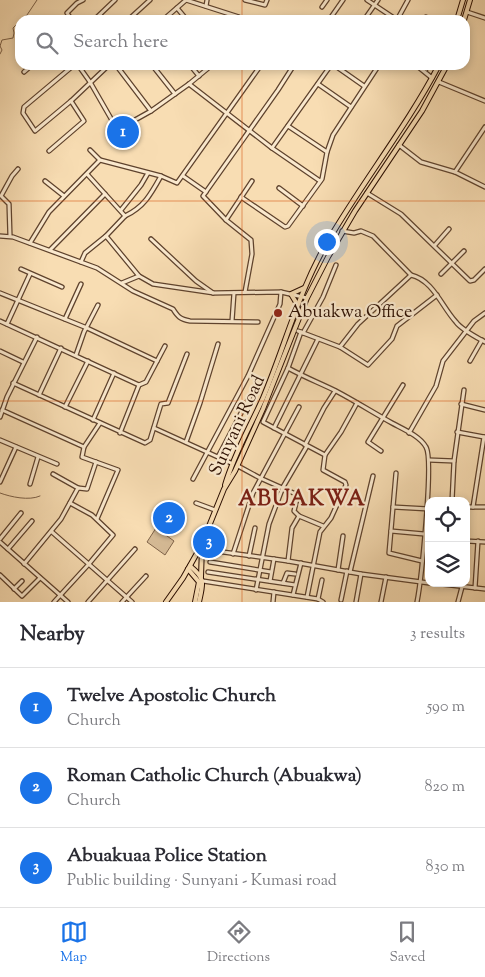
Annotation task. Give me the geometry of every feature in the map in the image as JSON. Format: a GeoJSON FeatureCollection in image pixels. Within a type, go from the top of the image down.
{"type":"FeatureCollection","features":[{"type":"Feature","properties":{"kind":"main road"},"geometry":{"type":"LineString","coordinates":[[458,15],[462,0]]}},
{"type":"Feature","properties":{"kind":"main road"},"geometry":{"type":"LineString","coordinates":[[466,15],[470,0]]}},
{"type":"Feature","properties":{"kind":"main road"},"geometry":{"type":"LineString","coordinates":[[460,10],[467,12]]}},
{"type":"Feature","properties":{"kind":"main road","name":"Sunyani Road"},"geometry":{"type":"LineString","coordinates":[[224,489],[232,463],[263,397],[297,304],[327,242],[424,94],[436,70]]}},
{"type":"Feature","properties":{"kind":"main road","name":"Sunyani Road"},"geometry":{"type":"LineString","coordinates":[[224,489],[238,466],[307,298],[328,257],[342,231],[399,145],[445,70]]}},
{"type":"Feature","properties":{"kind":"main road"},"geometry":{"type":"LineString","coordinates":[[297,304],[291,294],[304,288]]}},
{"type":"Feature","properties":{"kind":"main road"},"geometry":{"type":"LineString","coordinates":[[166,602],[202,547],[224,489]]}},
{"type":"Feature","properties":{"kind":"main road"},"geometry":{"type":"LineString","coordinates":[[197,602],[202,579],[202,547]]}},
{"type":"Feature","properties":{"kind":"main road"},"geometry":{"type":"LineString","coordinates":[[189,567],[199,583],[197,602]]}},
{"type":"Feature","properties":{"kind":"main road"},"geometry":{"type":"LineString","coordinates":[[189,567],[202,579]]}},
{"type":"Feature","properties":{"kind":"main road"},"geometry":{"type":"LineString","coordinates":[[184,576],[194,575]]}},
{"type":"Feature","properties":{"kind":"street"},"geometry":{"type":"LineString","coordinates":[[68,15],[67,13],[83,0]]}},
{"type":"Feature","properties":{"kind":"street"},"geometry":{"type":"LineString","coordinates":[[100,15],[115,0]]}},
{"type":"Feature","properties":{"kind":"street"},"geometry":{"type":"LineString","coordinates":[[134,15],[150,0]]}},
{"type":"Feature","properties":{"kind":"street"},"geometry":{"type":"LineString","coordinates":[[169,15],[186,0],[233,15]]}},
{"type":"Feature","properties":{"kind":"street"},"geometry":{"type":"LineString","coordinates":[[206,6],[207,0]]}},
{"type":"Feature","properties":{"kind":"street"},"geometry":{"type":"LineString","coordinates":[[245,0],[264,5],[267,0]]}},
{"type":"Feature","properties":{"kind":"street"},"geometry":{"type":"LineString","coordinates":[[322,6],[327,0]]}},
{"type":"Feature","properties":{"kind":"street"},"geometry":{"type":"LineString","coordinates":[[332,15],[343,0]]}},
{"type":"Feature","properties":{"kind":"street"},"geometry":{"type":"LineString","coordinates":[[367,0],[390,15]]}},
{"type":"Feature","properties":{"kind":"street"},"geometry":{"type":"LineString","coordinates":[[368,15],[378,0]]}},
{"type":"Feature","properties":{"kind":"street"},"geometry":{"type":"LineString","coordinates":[[400,15],[408,0]]}},
{"type":"Feature","properties":{"kind":"street"},"geometry":{"type":"LineString","coordinates":[[177,8],[183,15]]}},
{"type":"Feature","properties":{"kind":"street"},"geometry":{"type":"LineString","coordinates":[[467,12],[485,18]]}},
{"type":"Feature","properties":{"kind":"street"},"geometry":{"type":"LineString","coordinates":[[70,70],[24,107],[23,113],[37,131],[103,70]]}},
{"type":"Feature","properties":{"kind":"street"},"geometry":{"type":"LineString","coordinates":[[80,70],[90,82],[117,129]]}},
{"type":"Feature","properties":{"kind":"street"},"geometry":{"type":"LineString","coordinates":[[120,70],[151,111]]}},
{"type":"Feature","properties":{"kind":"street"},"geometry":{"type":"LineString","coordinates":[[156,70],[175,94]]}},
{"type":"Feature","properties":{"kind":"street"},"geometry":{"type":"LineString","coordinates":[[194,70],[199,77]]}},
{"type":"Feature","properties":{"kind":"street"},"geometry":{"type":"LineString","coordinates":[[110,134],[151,111],[207,70]]}},
{"type":"Feature","properties":{"kind":"street"},"geometry":{"type":"LineString","coordinates":[[90,150],[100,160],[148,172],[177,183],[258,70]]}},
{"type":"Feature","properties":{"kind":"street"},"geometry":{"type":"LineString","coordinates":[[245,292],[252,254],[251,240],[203,198],[291,70]]}},
{"type":"Feature","properties":{"kind":"street"},"geometry":{"type":"LineString","coordinates":[[272,148],[329,70]]}},
{"type":"Feature","properties":{"kind":"street"},"geometry":{"type":"LineString","coordinates":[[340,70],[364,86]]}},
{"type":"Feature","properties":{"kind":"street"},"geometry":{"type":"LineString","coordinates":[[241,197],[285,227],[288,226],[320,181],[333,136],[375,70]]}},
{"type":"Feature","properties":{"kind":"street"},"geometry":{"type":"LineString","coordinates":[[422,70],[432,78]]}},
{"type":"Feature","properties":{"kind":"street"},"geometry":{"type":"LineString","coordinates":[[439,82],[485,101]]}},
{"type":"Feature","properties":{"kind":"street"},"geometry":{"type":"LineString","coordinates":[[189,84],[249,131],[320,181]]}},
{"type":"Feature","properties":{"kind":"street"},"geometry":{"type":"LineString","coordinates":[[318,84],[351,107]]}},
{"type":"Feature","properties":{"kind":"street"},"geometry":{"type":"LineString","coordinates":[[49,150],[84,121],[71,101]]}},
{"type":"Feature","properties":{"kind":"street"},"geometry":{"type":"LineString","coordinates":[[288,126],[327,152]]}},
{"type":"Feature","properties":{"kind":"street"},"geometry":{"type":"LineString","coordinates":[[455,172],[485,126]]}},
{"type":"Feature","properties":{"kind":"street"},"geometry":{"type":"LineString","coordinates":[[399,145],[421,162],[455,172],[485,187]]}},
{"type":"Feature","properties":{"kind":"street"},"geometry":{"type":"LineString","coordinates":[[30,243],[49,212],[100,160]]}},
{"type":"Feature","properties":{"kind":"street"},"geometry":{"type":"LineString","coordinates":[[10,236],[9,204],[1,196],[18,169]]}},
{"type":"Feature","properties":{"kind":"street"},"geometry":{"type":"LineString","coordinates":[[121,210],[141,185],[148,172]]}},
{"type":"Feature","properties":{"kind":"street"},"geometry":{"type":"LineString","coordinates":[[87,174],[125,216]]}},
{"type":"Feature","properties":{"kind":"street"},"geometry":{"type":"LineString","coordinates":[[81,262],[85,254],[125,216],[138,209],[151,193],[161,176]]}},
{"type":"Feature","properties":{"kind":"street"},"geometry":{"type":"LineString","coordinates":[[183,176],[206,192]]}},
{"type":"Feature","properties":{"kind":"street"},"geometry":{"type":"LineString","coordinates":[[45,181],[64,196]]}},
{"type":"Feature","properties":{"kind":"street"},"geometry":{"type":"LineString","coordinates":[[226,220],[252,181]]}},
{"type":"Feature","properties":{"kind":"street"},"geometry":{"type":"LineString","coordinates":[[279,188],[303,206]]}},
{"type":"Feature","properties":{"kind":"street"},"geometry":{"type":"LineString","coordinates":[[367,193],[401,214],[435,244],[470,281],[474,280],[485,268]]}},
{"type":"Feature","properties":{"kind":"street"},"geometry":{"type":"LineString","coordinates":[[50,250],[105,194]]}},
{"type":"Feature","properties":{"kind":"street"},"geometry":{"type":"LineString","coordinates":[[435,244],[450,229]]}},
{"type":"Feature","properties":{"kind":"street"},"geometry":{"type":"LineString","coordinates":[[342,231],[354,233],[361,231],[373,236],[411,275],[419,277],[437,295],[456,323],[483,341],[470,361]]}},
{"type":"Feature","properties":{"kind":"street"},"geometry":{"type":"LineString","coordinates":[[0,236],[10,236],[97,268],[145,297],[173,309],[176,316],[181,319],[190,321],[258,322]]}},
{"type":"Feature","properties":{"kind":"street"},"geometry":{"type":"LineString","coordinates":[[106,236],[138,276],[158,286],[214,293],[281,292],[307,298]]}},
{"type":"Feature","properties":{"kind":"street"},"geometry":{"type":"LineString","coordinates":[[151,239],[196,281],[214,293]]}},
{"type":"Feature","properties":{"kind":"street"},"geometry":{"type":"LineString","coordinates":[[441,274],[464,251]]}},
{"type":"Feature","properties":{"kind":"street"},"geometry":{"type":"LineString","coordinates":[[324,455],[263,422],[288,368],[301,332],[323,298],[336,265]]}},
{"type":"Feature","properties":{"kind":"street"},"geometry":{"type":"LineString","coordinates":[[21,269],[62,287]]}},
{"type":"Feature","properties":{"kind":"street"},"geometry":{"type":"LineString","coordinates":[[7,324],[30,274]]}},
{"type":"Feature","properties":{"kind":"street"},"geometry":{"type":"LineString","coordinates":[[340,346],[358,324],[411,275]]}},
{"type":"Feature","properties":{"kind":"street"},"geometry":{"type":"LineString","coordinates":[[121,283],[138,276]]}},
{"type":"Feature","properties":{"kind":"street"},"geometry":{"type":"LineString","coordinates":[[65,319],[81,284]]}},
{"type":"Feature","properties":{"kind":"street"},"geometry":{"type":"LineString","coordinates":[[193,479],[248,376],[281,301],[281,292]]}},
{"type":"Feature","properties":{"kind":"street"},"geometry":{"type":"LineString","coordinates":[[0,293],[87,328],[156,361]]}},
{"type":"Feature","properties":{"kind":"street"},"geometry":{"type":"LineString","coordinates":[[232,321],[234,293]]}},
{"type":"Feature","properties":{"kind":"street"},"geometry":{"type":"LineString","coordinates":[[301,332],[340,346],[351,356],[368,365],[392,339],[397,326],[437,295]]}},
{"type":"Feature","properties":{"kind":"street"},"geometry":{"type":"LineString","coordinates":[[76,355],[84,332],[98,305]]}},
{"type":"Feature","properties":{"kind":"street"},"geometry":{"type":"LineString","coordinates":[[409,433],[436,386],[443,361],[474,321],[485,313]]}},
{"type":"Feature","properties":{"kind":"street"},"geometry":{"type":"LineString","coordinates":[[0,321],[139,385]]}},
{"type":"Feature","properties":{"kind":"street"},"geometry":{"type":"LineString","coordinates":[[0,416],[13,383],[37,337]]}},
{"type":"Feature","properties":{"kind":"street"},"geometry":{"type":"LineString","coordinates":[[274,428],[318,339]]}},
{"type":"Feature","properties":{"kind":"street"},"geometry":{"type":"LineString","coordinates":[[186,442],[218,344]]}},
{"type":"Feature","properties":{"kind":"street"},"geometry":{"type":"LineString","coordinates":[[120,432],[139,385],[146,382],[165,346]]}},
{"type":"Feature","properties":{"kind":"street"},"geometry":{"type":"LineString","coordinates":[[38,395],[62,348]]}},
{"type":"Feature","properties":{"kind":"street"},"geometry":{"type":"LineString","coordinates":[[0,351],[24,362]]}},
{"type":"Feature","properties":{"kind":"street"},"geometry":{"type":"LineString","coordinates":[[13,383],[145,443],[150,440],[161,404],[168,403],[187,354]]}},
{"type":"Feature","properties":{"kind":"street"},"geometry":{"type":"LineString","coordinates":[[65,407],[88,361]]}},
{"type":"Feature","properties":{"kind":"street"},"geometry":{"type":"LineString","coordinates":[[288,368],[335,390],[425,444],[429,460],[428,497]]}},
{"type":"Feature","properties":{"kind":"street"},"geometry":{"type":"LineString","coordinates":[[93,420],[114,373]]}},
{"type":"Feature","properties":{"kind":"street"},"geometry":{"type":"LineString","coordinates":[[381,451],[368,442],[403,385]]}},
{"type":"Feature","properties":{"kind":"street"},"geometry":{"type":"LineString","coordinates":[[256,590],[269,524],[283,487],[335,390]]}},
{"type":"Feature","properties":{"kind":"street"},"geometry":{"type":"LineString","coordinates":[[452,497],[457,432],[464,390]]}},
{"type":"Feature","properties":{"kind":"street"},"geometry":{"type":"LineString","coordinates":[[218,457],[250,396]]}},
{"type":"Feature","properties":{"kind":"street"},"geometry":{"type":"LineString","coordinates":[[307,597],[320,532],[331,518],[346,485],[345,482],[323,470],[324,455],[342,432],[357,403]]}},
{"type":"Feature","properties":{"kind":"street"},"geometry":{"type":"LineString","coordinates":[[461,404],[485,410]]}},
{"type":"Feature","properties":{"kind":"street"},"geometry":{"type":"LineString","coordinates":[[233,554],[253,493],[299,407]]}},
{"type":"Feature","properties":{"kind":"street"},"geometry":{"type":"LineString","coordinates":[[2,410],[84,447]]}},
{"type":"Feature","properties":{"kind":"street"},"geometry":{"type":"LineString","coordinates":[[97,519],[118,470],[82,457],[84,447],[100,423]]}},
{"type":"Feature","properties":{"kind":"street"},"geometry":{"type":"LineString","coordinates":[[154,428],[232,463]]}},
{"type":"Feature","properties":{"kind":"street"},"geometry":{"type":"LineString","coordinates":[[457,432],[485,437],[473,507],[485,508]]}},
{"type":"Feature","properties":{"kind":"street"},"geometry":{"type":"LineString","coordinates":[[0,440],[57,464]]}},
{"type":"Feature","properties":{"kind":"street"},"geometry":{"type":"LineString","coordinates":[[0,482],[16,447]]}},
{"type":"Feature","properties":{"kind":"street"},"geometry":{"type":"LineString","coordinates":[[30,484],[38,456]]}},
{"type":"Feature","properties":{"kind":"street"},"geometry":{"type":"LineString","coordinates":[[429,460],[454,461]]}},
{"type":"Feature","properties":{"kind":"street"},"geometry":{"type":"LineString","coordinates":[[53,474],[78,488],[87,489],[96,462]]}},
{"type":"Feature","properties":{"kind":"street"},"geometry":{"type":"LineString","coordinates":[[238,466],[298,495],[294,511],[299,516],[323,526]]}},
{"type":"Feature","properties":{"kind":"street"},"geometry":{"type":"LineString","coordinates":[[396,473],[390,554],[422,561]]}},
{"type":"Feature","properties":{"kind":"street"},"geometry":{"type":"LineString","coordinates":[[341,600],[373,476]]}},
{"type":"Feature","properties":{"kind":"street"},"geometry":{"type":"LineString","coordinates":[[24,564],[52,532],[78,488]]}},
{"type":"Feature","properties":{"kind":"street"},"geometry":{"type":"LineString","coordinates":[[54,602],[113,535],[97,519],[70,503]]}},
{"type":"Feature","properties":{"kind":"street"},"geometry":{"type":"LineString","coordinates":[[196,503],[215,510]]}},
{"type":"Feature","properties":{"kind":"street"},"geometry":{"type":"LineString","coordinates":[[393,507],[425,509]]}},
{"type":"Feature","properties":{"kind":"street"},"geometry":{"type":"LineString","coordinates":[[21,513],[0,541],[68,602]]}},
{"type":"Feature","properties":{"kind":"street"},"geometry":{"type":"LineString","coordinates":[[288,561],[292,528],[299,516]]}},
{"type":"Feature","properties":{"kind":"street"},"geometry":{"type":"LineString","coordinates":[[8,549],[32,521]]}},
{"type":"Feature","properties":{"kind":"street"},"geometry":{"type":"LineString","coordinates":[[249,556],[255,528]]}},
{"type":"Feature","properties":{"kind":"street"},"geometry":{"type":"LineString","coordinates":[[417,602],[421,582],[425,528]]}},
{"type":"Feature","properties":{"kind":"street"},"geometry":{"type":"LineString","coordinates":[[391,531],[424,534]]}},
{"type":"Feature","properties":{"kind":"street"},"geometry":{"type":"LineString","coordinates":[[52,532],[132,602]]}},
{"type":"Feature","properties":{"kind":"street"},"geometry":{"type":"LineString","coordinates":[[338,570],[343,536]]}},
{"type":"Feature","properties":{"kind":"street"},"geometry":{"type":"LineString","coordinates":[[470,541],[485,542]]}},
{"type":"Feature","properties":{"kind":"street"},"geometry":{"type":"LineString","coordinates":[[475,588],[478,541]]}},
{"type":"Feature","properties":{"kind":"street"},"geometry":{"type":"LineString","coordinates":[[202,547],[233,554],[425,582]]}},
{"type":"Feature","properties":{"kind":"street"},"geometry":{"type":"LineString","coordinates":[[88,602],[135,549]]}},
{"type":"Feature","properties":{"kind":"street"},"geometry":{"type":"LineString","coordinates":[[270,581],[274,559]]}},
{"type":"Feature","properties":{"kind":"street"},"geometry":{"type":"LineString","coordinates":[[210,562],[271,572]]}},
{"type":"Feature","properties":{"kind":"street"},"geometry":{"type":"LineString","coordinates":[[293,595],[301,563]]}},
{"type":"Feature","properties":{"kind":"street"},"geometry":{"type":"LineString","coordinates":[[208,572],[296,585]]}},
{"type":"Feature","properties":{"kind":"street"},"geometry":{"type":"LineString","coordinates":[[283,583],[287,573],[295,574]]}},
{"type":"Feature","properties":{"kind":"street"},"geometry":{"type":"LineString","coordinates":[[356,602],[361,574]]}},
{"type":"Feature","properties":{"kind":"street"},"geometry":{"type":"LineString","coordinates":[[0,575],[22,596],[40,578]]}},
{"type":"Feature","properties":{"kind":"street"},"geometry":{"type":"LineString","coordinates":[[122,602],[146,576]]}},
{"type":"Feature","properties":{"kind":"street"},"geometry":{"type":"LineString","coordinates":[[381,602],[386,577]]}},
{"type":"Feature","properties":{"kind":"street"},"geometry":{"type":"LineString","coordinates":[[202,579],[256,590],[318,599],[323,602]]}},
{"type":"Feature","properties":{"kind":"street"},"geometry":{"type":"LineString","coordinates":[[318,599],[322,580]]}},
{"type":"Feature","properties":{"kind":"street"},"geometry":{"type":"LineString","coordinates":[[14,589],[22,581]]}},
{"type":"Feature","properties":{"kind":"street"},"geometry":{"type":"LineString","coordinates":[[458,602],[462,587],[485,589]]}},
{"type":"Feature","properties":{"kind":"street"},"geometry":{"type":"LineString","coordinates":[[273,602],[274,592]]}},
{"type":"Feature","properties":{"kind":"shaded area"},"geometry":{"type":"Polygon","coordinates":[[[156,528],[174,541],[165,555],[147,542],[156,528]]]}},
{"type":"Feature","properties":{"kind":"waterway"},"geometry":{"type":"LineString","coordinates":[[27,15],[37,0]]}},
{"type":"Feature","properties":{"kind":"waterway"},"geometry":{"type":"LineString","coordinates":[[0,46],[2,40],[13,38],[13,28],[15,26]]}},
{"type":"Feature","properties":{"kind":"waterway"},"geometry":{"type":"LineString","coordinates":[[0,46],[2,50],[0,54]]}},
{"type":"Feature","properties":{"kind":"waterway"},"geometry":{"type":"LineString","coordinates":[[0,493],[25,498],[40,496]]}},
{"type":"Feature","properties":{"kind":"place","name":"Twelve Apostolic Church"},"geometry":{"type":"Point","coordinates":[123,132]}},
{"type":"Feature","properties":{"kind":"place","name":"Abuakwa Office"},"geometry":{"type":"Point","coordinates":[278,313]}},
{"type":"Feature","properties":{"kind":"place","name":"Roman Catholic Church (Abuakwa)"},"geometry":{"type":"Point","coordinates":[169,518]}},
{"type":"Feature","properties":{"kind":"place","name":"Abuakuaa Police Station"},"geometry":{"type":"Point","coordinates":[209,542]}},
{"type":"Feature","properties":{"kind":"district","name":"ABUAKWA"},"geometry":{"type":"Point","coordinates":[302,500]}}]}
